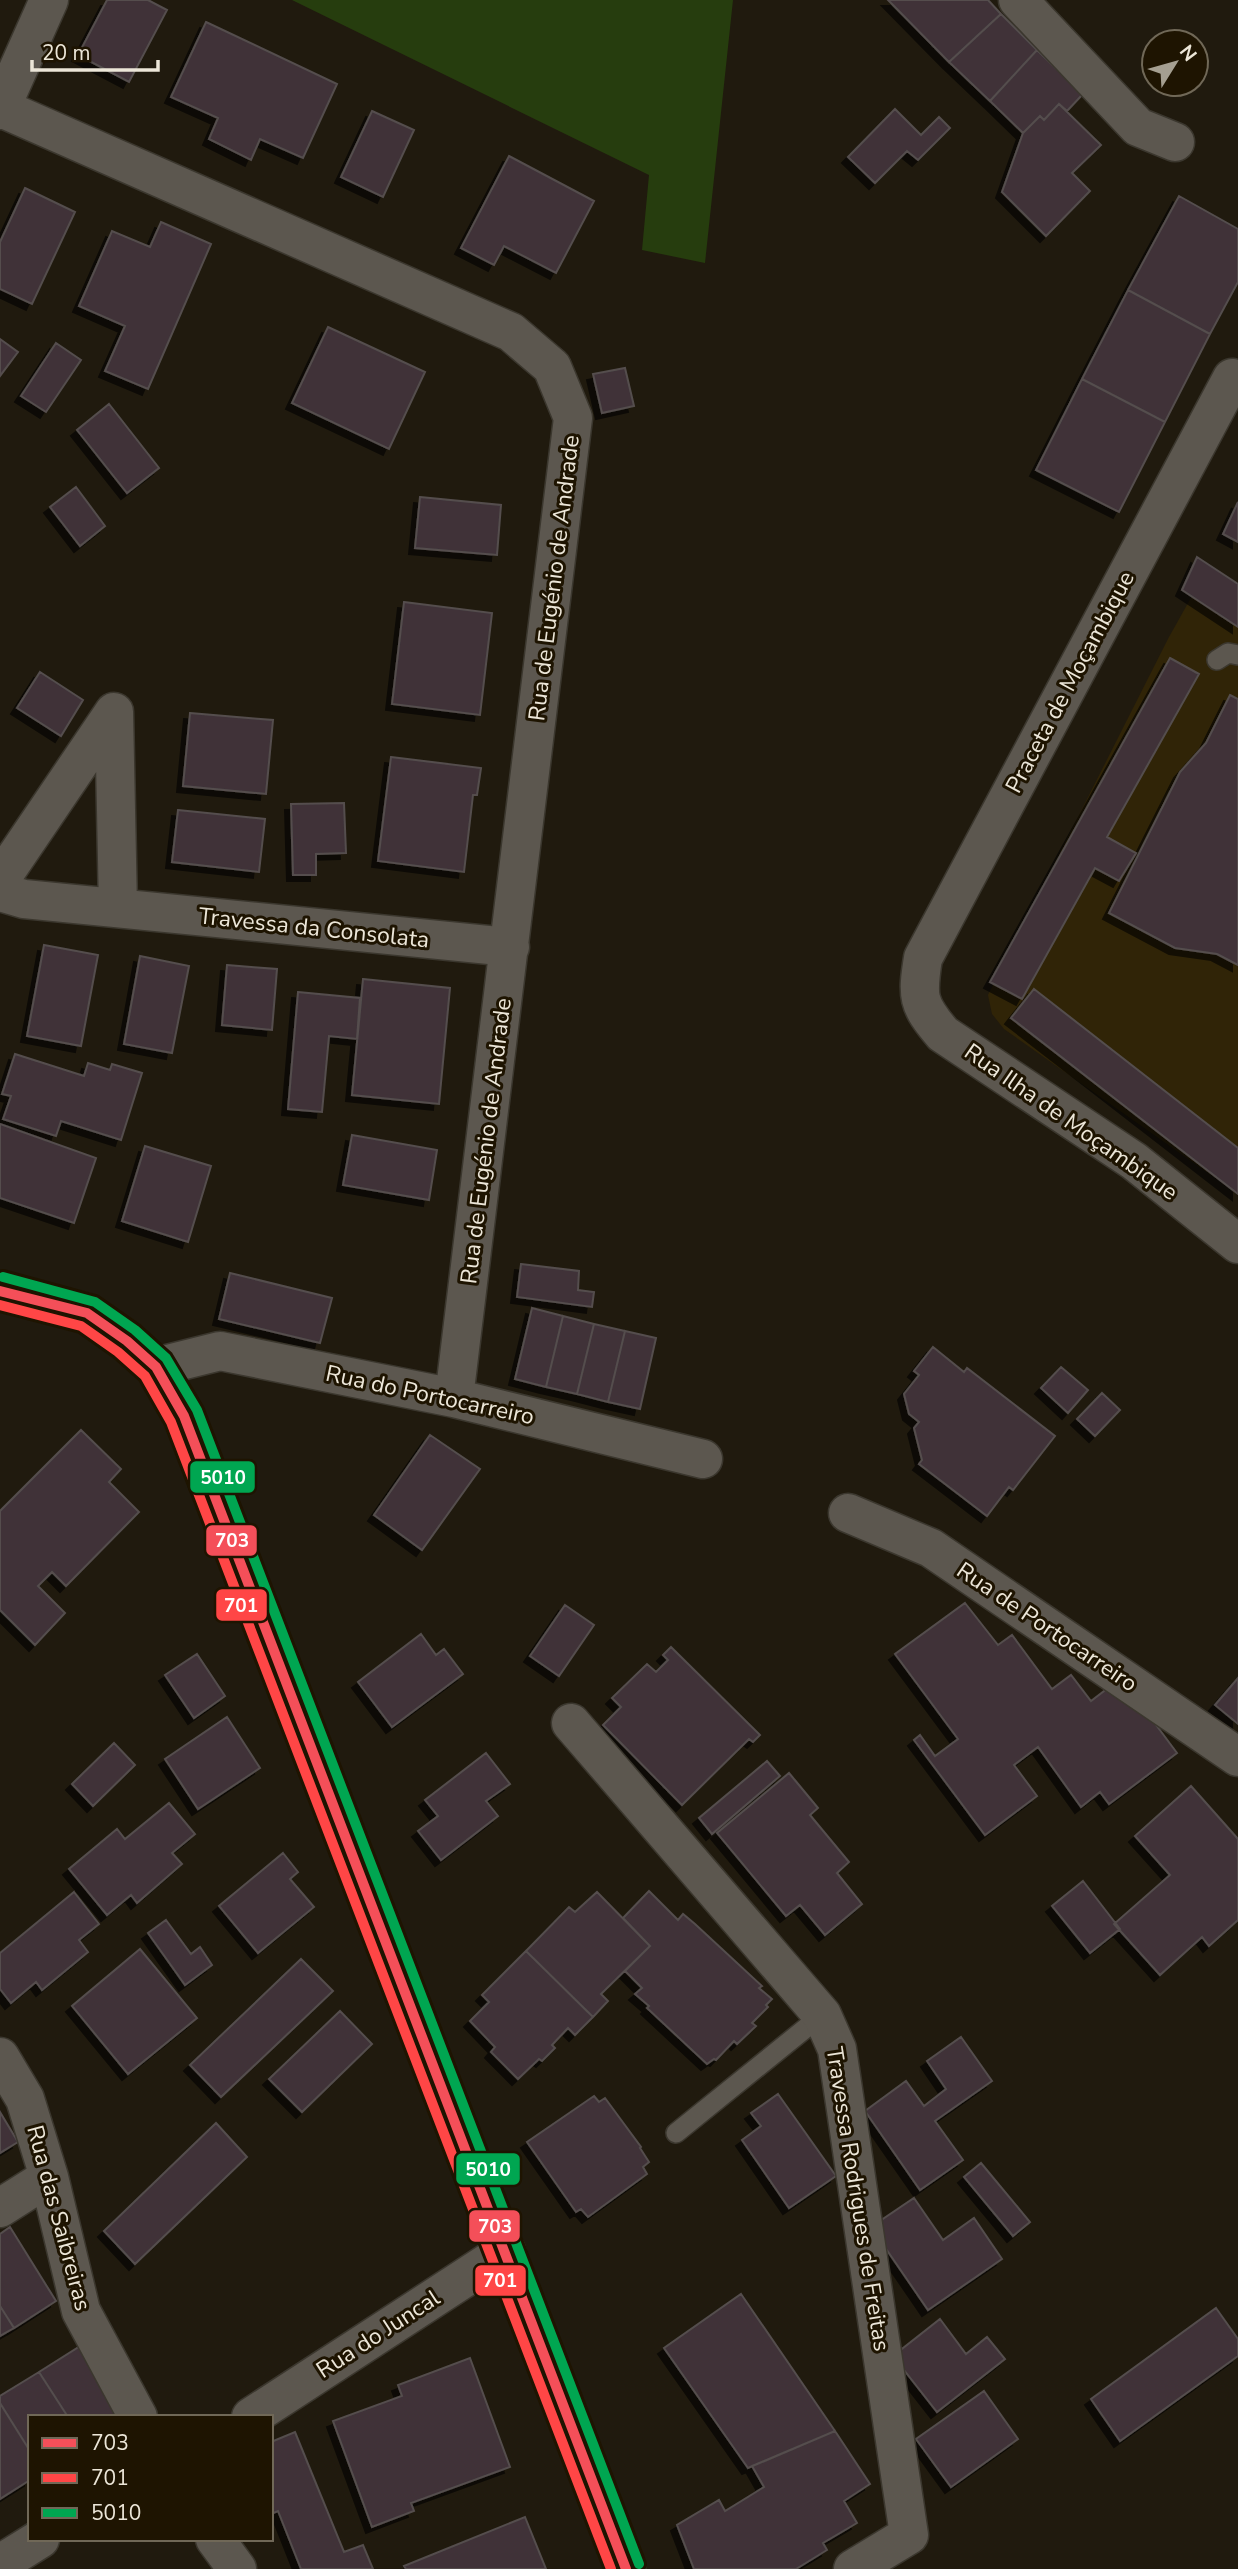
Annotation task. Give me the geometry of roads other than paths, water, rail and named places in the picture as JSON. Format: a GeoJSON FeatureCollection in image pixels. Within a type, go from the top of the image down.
{"type":"FeatureCollection","features":[{"type":"Feature","properties":{"kind":"main road"},"geometry":{"type":"LineString","coordinates":[[0,1291],[87,1312],[127,1341],[156,1367],[184,1416],[626,2569]]}},
{"type":"Feature","properties":{"kind":"street"},"geometry":{"type":"LineString","coordinates":[[1,109],[48,0]]}},
{"type":"Feature","properties":{"kind":"street"},"geometry":{"type":"LineString","coordinates":[[1018,0],[1138,127],[1175,142]]}},
{"type":"Feature","properties":{"kind":"street","name":"Rua de Eugénio de Andrade"},"geometry":{"type":"LineString","coordinates":[[1,109],[511,332],[552,367],[573,418],[454,1398]]}},
{"type":"Feature","properties":{"kind":"street","name":"Praceta de Moçambique"},"geometry":{"type":"LineString","coordinates":[[918,991],[923,958],[1236,373]]}},
{"type":"Feature","properties":{"kind":"street"},"geometry":{"type":"LineString","coordinates":[[0,880],[114,712],[118,908]]}},
{"type":"Feature","properties":{"kind":"street","name":"Travessa da Consolata"},"geometry":{"type":"LineString","coordinates":[[0,892],[24,899],[510,947]]}},
{"type":"Feature","properties":{"kind":"street","name":"Rua Ilha de Moçambique"},"geometry":{"type":"LineString","coordinates":[[918,991],[927,1015],[943,1034],[1133,1161],[1238,1244]]}},
{"type":"Feature","properties":{"kind":"street","name":"Rua do Portocarreiro"},"geometry":{"type":"LineString","coordinates":[[156,1367],[220,1351],[454,1398],[703,1459]]}},
{"type":"Feature","properties":{"kind":"street","name":"Rua de Portocarreiro"},"geometry":{"type":"LineString","coordinates":[[848,1513],[932,1548],[1238,1757]]}},
{"type":"Feature","properties":{"kind":"street","name":"Travessa Rodrigues de Freitas"},"geometry":{"type":"LineString","coordinates":[[571,1723],[822,2015],[837,2049],[909,2535],[853,2569]]}},
{"type":"Feature","properties":{"kind":"street","name":"Rua das Saibreiras"},"geometry":{"type":"LineString","coordinates":[[0,2057],[25,2099],[50,2177],[81,2311],[137,2415]]}},
{"type":"Feature","properties":{"kind":"street"},"geometry":{"type":"LineString","coordinates":[[0,2208],[50,2177]]}},
{"type":"Feature","properties":{"kind":"street","name":"Rua do Juncal"},"geometry":{"type":"LineString","coordinates":[[254,2415],[506,2251]]}},
{"type":"Feature","properties":{"kind":"street"},"geometry":{"type":"LineString","coordinates":[[0,2564],[37,2541]]}},
{"type":"Feature","properties":{"kind":"street"},"geometry":{"type":"LineString","coordinates":[[216,2541],[237,2569]]}},
{"type":"Feature","properties":{"kind":"lane"},"geometry":{"type":"LineString","coordinates":[[1217,660],[1228,653],[1238,655]]}},
{"type":"Feature","properties":{"kind":"lane"},"geometry":{"type":"LineString","coordinates":[[677,2133],[822,2015]]}}]}
